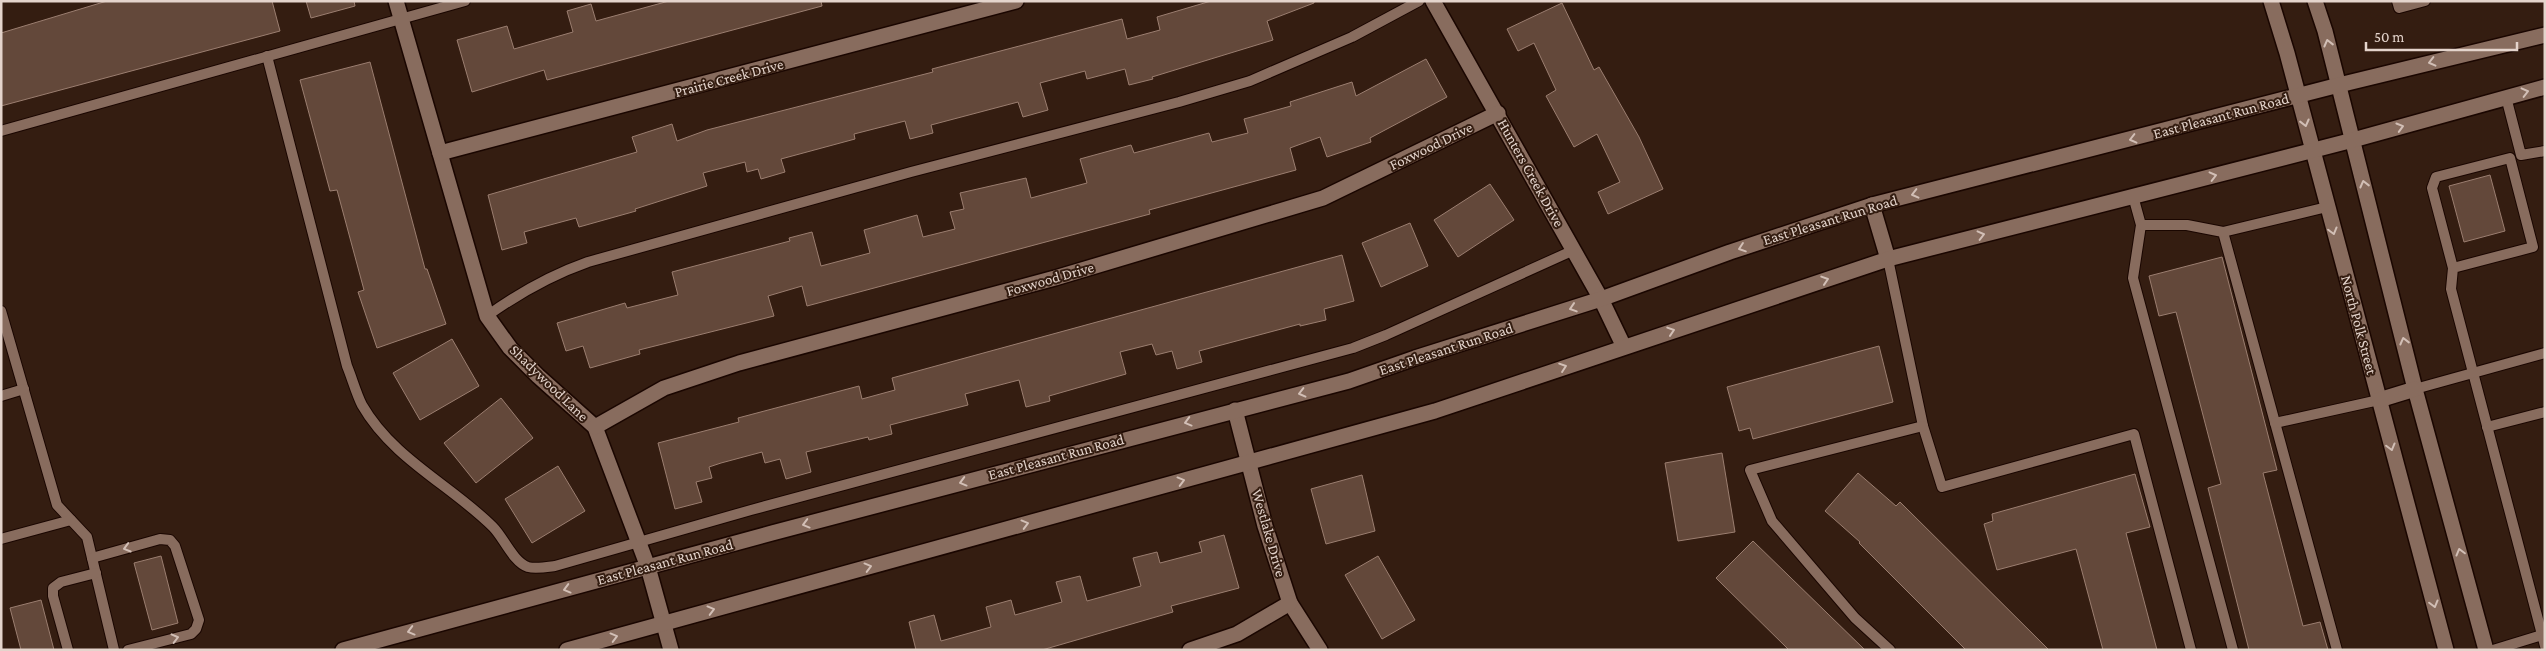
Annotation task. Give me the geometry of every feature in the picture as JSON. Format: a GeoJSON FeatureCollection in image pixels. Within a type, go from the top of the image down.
{"type":"FeatureCollection","features":[{"type":"Feature","properties":{"kind":"main road","name":"Shadywood Lane"},"geometry":{"type":"LineString","coordinates":[[396,1],[488,316],[510,348],[538,376],[596,427],[648,567],[671,650]]}},
{"type":"Feature","properties":{"kind":"main road","name":"Prairie Creek Drive"},"geometry":{"type":"LineString","coordinates":[[440,153],[1016,1]]}},
{"type":"Feature","properties":{"kind":"main road","name":"Hunters Creek Drive"},"geometry":{"type":"LineString","coordinates":[[1433,1],[1602,299],[1624,347]]}},
{"type":"Feature","properties":{"kind":"main road","name":"North Polk Street"},"geometry":{"type":"LineString","coordinates":[[2271,1],[2446,650]]}},
{"type":"Feature","properties":{"kind":"main road"},"geometry":{"type":"LineString","coordinates":[[2315,1],[2339,85],[2416,389],[2486,650]]}},
{"type":"Feature","properties":{"kind":"main road","name":"East Pleasant Run Road"},"geometry":{"type":"LineString","coordinates":[[343,650],[1235,410],[1349,382],[1415,358],[1602,299],[1740,249],[1872,205],[2339,85],[2545,35]]}},
{"type":"Feature","properties":{"kind":"main road"},"geometry":{"type":"LineString","coordinates":[[568,650],[1435,411],[1888,259],[2353,140],[2545,87]]}},
{"type":"Feature","properties":{"kind":"main road","name":"Foxwood Drive"},"geometry":{"type":"LineString","coordinates":[[596,427],[664,388],[739,363],[1055,278],[1324,198],[1498,113]]}},
{"type":"Feature","properties":{"kind":"main road"},"geometry":{"type":"LineString","coordinates":[[1872,205],[1888,259]]}},
{"type":"Feature","properties":{"kind":"main road"},"geometry":{"type":"LineString","coordinates":[[2379,400],[2416,389]]}},
{"type":"Feature","properties":{"kind":"main road","name":"Westlake Drive"},"geometry":{"type":"LineString","coordinates":[[1235,410],[1266,526],[1290,603],[1320,650]]}},
{"type":"Feature","properties":{"kind":"main road"},"geometry":{"type":"LineString","coordinates":[[1190,650],[1237,634],[1290,603]]}},
{"type":"Feature","properties":{"kind":"lane"},"geometry":{"type":"LineString","coordinates":[[1,131],[465,1]]}},
{"type":"Feature","properties":{"kind":"lane"},"geometry":{"type":"LineString","coordinates":[[488,316],[508,301],[556,274],[588,262],[911,172],[1179,102],[1250,80],[1352,37],[1418,1]]}},
{"type":"Feature","properties":{"kind":"lane"},"geometry":{"type":"LineString","coordinates":[[2398,1],[2399,8],[2425,1]]}},
{"type":"Feature","properties":{"kind":"lane"},"geometry":{"type":"LineString","coordinates":[[267,56],[348,366],[362,404],[380,430],[412,462],[478,513],[495,529],[516,558],[528,567],[555,566],[1353,348],[1574,250]]}},
{"type":"Feature","properties":{"kind":"lane"},"geometry":{"type":"LineString","coordinates":[[2506,97],[2521,156]]}},
{"type":"Feature","properties":{"kind":"lane"},"geometry":{"type":"LineString","coordinates":[[2492,650],[2544,638],[2450,289],[2453,268],[2432,188],[2436,177],[2545,151]]}},
{"type":"Feature","properties":{"kind":"lane"},"geometry":{"type":"LineString","coordinates":[[2453,268],[2532,247],[2510,158]]}},
{"type":"Feature","properties":{"kind":"lane"},"geometry":{"type":"LineString","coordinates":[[2133,196],[2141,225],[2132,278],[2233,650]]}},
{"type":"Feature","properties":{"kind":"lane"},"geometry":{"type":"LineString","coordinates":[[2141,225],[2187,225],[2224,232],[2326,207]]}},
{"type":"Feature","properties":{"kind":"lane"},"geometry":{"type":"LineString","coordinates":[[2224,232],[2337,650]]}},
{"type":"Feature","properties":{"kind":"lane"},"geometry":{"type":"LineString","coordinates":[[1888,259],[1923,426],[1942,487],[2134,434],[2191,650]]}},
{"type":"Feature","properties":{"kind":"lane"},"geometry":{"type":"LineString","coordinates":[[1,310],[57,505],[87,537],[114,650]]}},
{"type":"Feature","properties":{"kind":"lane"},"geometry":{"type":"LineString","coordinates":[[2416,389],[2545,353]]}},
{"type":"Feature","properties":{"kind":"lane"},"geometry":{"type":"LineString","coordinates":[[1,396],[24,389]]}},
{"type":"Feature","properties":{"kind":"lane"},"geometry":{"type":"LineString","coordinates":[[2276,423],[2379,400]]}},
{"type":"Feature","properties":{"kind":"lane"},"geometry":{"type":"LineString","coordinates":[[2487,427],[2545,412]]}},
{"type":"Feature","properties":{"kind":"lane"},"geometry":{"type":"LineString","coordinates":[[1890,650],[1855,618],[1772,520],[1750,470],[1923,426]]}},
{"type":"Feature","properties":{"kind":"lane"},"geometry":{"type":"LineString","coordinates":[[1,539],[71,520]]}},
{"type":"Feature","properties":{"kind":"lane"},"geometry":{"type":"LineString","coordinates":[[92,558],[160,539],[170,540],[175,546],[198,620],[196,629],[191,634],[128,650]]}},
{"type":"Feature","properties":{"kind":"lane"},"geometry":{"type":"LineString","coordinates":[[68,650],[53,596],[53,588],[61,582],[96,573]]}},
{"type":"Feature","properties":{"kind":"building"},"geometry":{"type":"Polygon","coordinates":[[[107,1],[272,1],[280,31],[1,106],[1,33],[107,1]]]}},
{"type":"Feature","properties":{"kind":"building"},"geometry":{"type":"Polygon","coordinates":[[[306,1],[354,1],[355,6],[311,18],[306,1]]]}},
{"type":"Feature","properties":{"kind":"building"},"geometry":{"type":"Polygon","coordinates":[[[669,1],[821,1],[822,6],[547,80],[544,70],[472,92],[457,40],[507,26],[514,49],[573,32],[567,11],[591,4],[596,21],[669,1]]]}},
{"type":"Feature","properties":{"kind":"building"},"geometry":{"type":"Polygon","coordinates":[[[1211,1],[1314,1],[1314,3],[1267,21],[1273,40],[1152,77],[1153,79],[1129,85],[1125,69],[1087,79],[1085,71],[1040,83],[1048,110],[1023,117],[1018,102],[931,125],[933,133],[910,139],[905,121],[854,134],[855,139],[781,159],[785,172],[761,179],[758,169],[747,172],[745,162],[703,173],[707,186],[635,209],[636,211],[579,227],[576,218],[524,232],[527,243],[502,250],[488,195],[637,152],[632,137],[672,124],[677,141],[707,130],[933,72],[932,69],[1122,19],[1127,39],[1160,30],[1157,17],[1211,1]]]}},
{"type":"Feature","properties":{"kind":"building"},"geometry":{"type":"Polygon","coordinates":[[[1562,3],[1594,70],[1599,67],[1639,137],[1663,189],[1608,214],[1598,192],[1620,182],[1597,134],[1574,147],[1546,96],[1556,90],[1534,43],[1518,51],[1507,29],[1562,3]]]}},
{"type":"Feature","properties":{"kind":"building"},"geometry":{"type":"Polygon","coordinates":[[[1426,59],[1447,97],[1370,138],[1371,142],[1327,157],[1320,137],[1290,148],[1296,170],[1149,210],[1150,214],[807,306],[802,286],[768,296],[774,316],[639,350],[640,354],[590,368],[583,346],[566,351],[557,323],[625,303],[627,308],[678,295],[672,272],[790,241],[789,238],[812,232],[821,266],[870,253],[864,230],[917,215],[923,237],[955,229],[950,212],[964,209],[960,193],[1026,178],[1031,198],[1087,183],[1080,159],[1131,145],[1134,153],[1209,133],[1212,142],[1248,133],[1244,119],[1291,106],[1290,102],[1352,82],[1356,96],[1426,59]]]}},
{"type":"Feature","properties":{"kind":"building"},"geometry":{"type":"Polygon","coordinates":[[[370,62],[425,269],[427,269],[446,324],[377,348],[358,292],[364,290],[337,190],[330,191],[300,80],[370,62]]]}},
{"type":"Feature","properties":{"kind":"building"},"geometry":{"type":"Polygon","coordinates":[[[2490,175],[2505,231],[2464,242],[2449,186],[2490,175]]]}},
{"type":"Feature","properties":{"kind":"building"},"geometry":{"type":"Polygon","coordinates":[[[1490,184],[1514,220],[1458,257],[1434,220],[1490,184]]]}},
{"type":"Feature","properties":{"kind":"building"},"geometry":{"type":"Polygon","coordinates":[[[1410,223],[1428,266],[1381,287],[1362,243],[1410,223]]]}},
{"type":"Feature","properties":{"kind":"building"},"geometry":{"type":"Polygon","coordinates":[[[1342,255],[1354,301],[1324,309],[1326,320],[1300,326],[1300,324],[1199,351],[1202,362],[1177,369],[1172,351],[1156,355],[1152,344],[1120,352],[1126,374],[1049,396],[1050,401],[1026,407],[1019,380],[965,394],[968,405],[890,425],[892,434],[869,440],[868,437],[806,452],[811,472],[786,479],[780,459],[765,463],[762,452],[721,463],[709,467],[712,478],[696,482],[702,502],[675,509],[658,443],[739,422],[738,418],[859,386],[862,399],[895,390],[892,378],[1342,255]]]}},
{"type":"Feature","properties":{"kind":"building"},"geometry":{"type":"Polygon","coordinates":[[[2222,257],[2277,470],[2263,473],[2303,626],[2320,622],[2328,650],[2249,650],[2208,488],[2221,484],[2176,312],[2159,316],[2149,276],[2222,257]]]}},
{"type":"Feature","properties":{"kind":"building"},"geometry":{"type":"Polygon","coordinates":[[[452,339],[479,386],[420,420],[393,373],[452,339]]]}},
{"type":"Feature","properties":{"kind":"building"},"geometry":{"type":"Polygon","coordinates":[[[1879,346],[1893,402],[1753,439],[1750,428],[1739,431],[1727,387],[1879,346]]]}},
{"type":"Feature","properties":{"kind":"building"},"geometry":{"type":"Polygon","coordinates":[[[501,398],[533,438],[476,483],[444,443],[501,398]]]}},
{"type":"Feature","properties":{"kind":"building"},"geometry":{"type":"Polygon","coordinates":[[[1722,453],[1735,532],[1678,541],[1665,463],[1722,453]]]}},
{"type":"Feature","properties":{"kind":"building"},"geometry":{"type":"Polygon","coordinates":[[[558,466],[585,511],[532,543],[505,499],[558,466]]]}},
{"type":"Feature","properties":{"kind":"building"},"geometry":{"type":"Polygon","coordinates":[[[1858,473],[1896,506],[1900,502],[2049,650],[1966,650],[1860,542],[1825,511],[1858,473]]]}},
{"type":"Feature","properties":{"kind":"building"},"geometry":{"type":"Polygon","coordinates":[[[2135,474],[2150,527],[2126,533],[2157,650],[2103,650],[2076,549],[1997,570],[1984,524],[1993,521],[1992,514],[2135,474]]]}},
{"type":"Feature","properties":{"kind":"building"},"geometry":{"type":"Polygon","coordinates":[[[1362,475],[1375,531],[1326,544],[1311,489],[1362,475]]]}},
{"type":"Feature","properties":{"kind":"building"},"geometry":{"type":"Polygon","coordinates":[[[1224,535],[1239,588],[1171,606],[1173,612],[1042,650],[916,650],[909,622],[934,615],[941,641],[991,627],[986,607],[1011,600],[1015,615],[1062,602],[1056,582],[1080,576],[1087,601],[1141,586],[1133,558],[1157,552],[1160,563],[1202,552],[1199,542],[1224,535]]]}},
{"type":"Feature","properties":{"kind":"building"},"geometry":{"type":"Polygon","coordinates":[[[1753,541],[1865,650],[1789,650],[1716,578],[1753,541]]]}},
{"type":"Feature","properties":{"kind":"building"},"geometry":{"type":"Polygon","coordinates":[[[161,556],[178,623],[152,630],[134,563],[161,556]]]}},
{"type":"Feature","properties":{"kind":"building"},"geometry":{"type":"Polygon","coordinates":[[[1378,556],[1415,620],[1382,639],[1345,575],[1378,556]]]}},
{"type":"Feature","properties":{"kind":"building"},"geometry":{"type":"Polygon","coordinates":[[[41,600],[54,650],[21,650],[10,608],[41,600]]]}}]}
